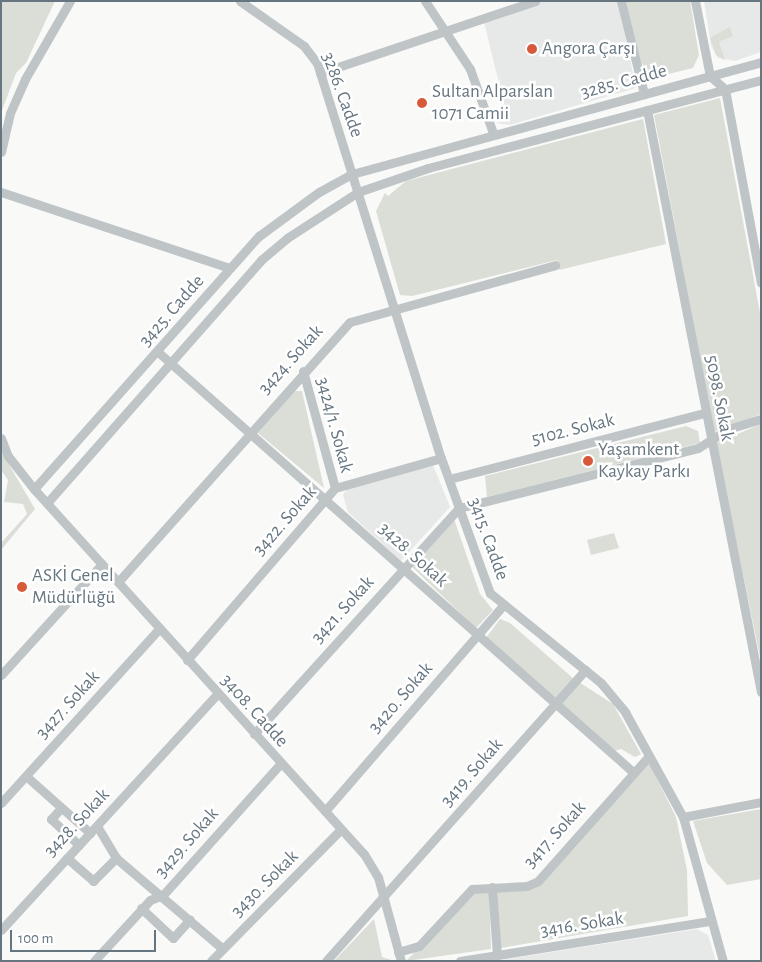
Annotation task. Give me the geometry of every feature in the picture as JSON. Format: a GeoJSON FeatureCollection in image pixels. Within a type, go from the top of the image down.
{"type":"FeatureCollection","features":[{"type":"Feature","properties":{"kind":"street"},"geometry":{"type":"LineString","coordinates":[[1,152],[10,113],[26,79],[70,1]]}},
{"type":"Feature","properties":{"kind":"street","name":"3286. Cadde"},"geometry":{"type":"LineString","coordinates":[[240,1],[304,46],[320,73],[358,192]]}},
{"type":"Feature","properties":{"kind":"street"},"geometry":{"type":"LineString","coordinates":[[425,1],[446,29],[484,98],[493,133]]}},
{"type":"Feature","properties":{"kind":"street"},"geometry":{"type":"LineString","coordinates":[[320,73],[446,29],[535,1]]}},
{"type":"Feature","properties":{"kind":"street"},"geometry":{"type":"LineString","coordinates":[[621,1],[644,94]]}},
{"type":"Feature","properties":{"kind":"street"},"geometry":{"type":"LineString","coordinates":[[696,1],[710,76],[725,89],[761,282]]}},
{"type":"Feature","properties":{"kind":"street","name":"3285. Cadde"},"geometry":{"type":"LineString","coordinates":[[352,174],[493,133],[761,62]]}},
{"type":"Feature","properties":{"kind":"street","name":"3285. Cadde"},"geometry":{"type":"LineString","coordinates":[[358,192],[428,168],[761,80]]}},
{"type":"Feature","properties":{"kind":"street","name":"5098. Sokak"},"geometry":{"type":"LineString","coordinates":[[647,110],[761,692]]}},
{"type":"Feature","properties":{"kind":"street","name":"3425. Cadde"},"geometry":{"type":"LineString","coordinates":[[34,489],[158,352],[230,268],[273,224],[352,174]]}},
{"type":"Feature","properties":{"kind":"street"},"geometry":{"type":"LineString","coordinates":[[1,192],[230,268]]}},
{"type":"Feature","properties":{"kind":"street","name":"3425. Cadde"},"geometry":{"type":"LineString","coordinates":[[47,502],[273,249],[358,192]]}},
{"type":"Feature","properties":{"kind":"street","name":"3415. Cadde"},"geometry":{"type":"LineString","coordinates":[[358,192],[441,458],[490,593],[502,607],[585,670],[616,700],[650,756],[683,817],[709,921],[723,961]]}},
{"type":"Feature","properties":{"kind":"street","name":"3424. Sokak"},"geometry":{"type":"LineString","coordinates":[[118,582],[303,371],[350,322],[393,306],[555,265]]}},
{"type":"Feature","properties":{"kind":"street","name":"3428. Sokak"},"geometry":{"type":"LineString","coordinates":[[158,352],[250,431],[554,704],[632,771]]}},
{"type":"Feature","properties":{"kind":"street","name":"3424/1. Sokak"},"geometry":{"type":"LineString","coordinates":[[303,371],[335,488]]}},
{"type":"Feature","properties":{"kind":"street","name":"5102. Sokak"},"geometry":{"type":"LineString","coordinates":[[449,479],[705,412]]}},
{"type":"Feature","properties":{"kind":"street"},"geometry":{"type":"LineString","coordinates":[[459,508],[698,448],[711,440],[761,419]]}},
{"type":"Feature","properties":{"kind":"street","name":"3408. Cadde"},"geometry":{"type":"LineString","coordinates":[[1,438],[8,456],[34,489],[280,764],[364,854],[384,899],[400,956]]}},
{"type":"Feature","properties":{"kind":"street","name":"3422. Sokak"},"geometry":{"type":"LineString","coordinates":[[187,660],[335,488],[441,458]]}},
{"type":"Feature","properties":{"kind":"street","name":"3421. Sokak"},"geometry":{"type":"LineString","coordinates":[[254,734],[403,567],[459,508]]}},
{"type":"Feature","properties":{"kind":"street"},"geometry":{"type":"LineString","coordinates":[[1,675],[102,564]]}},
{"type":"Feature","properties":{"kind":"street","name":"3420. Sokak"},"geometry":{"type":"LineString","coordinates":[[325,812],[502,607]]}},
{"type":"Feature","properties":{"kind":"street","name":"3427. Sokak"},"geometry":{"type":"LineString","coordinates":[[1,803],[159,629]]}},
{"type":"Feature","properties":{"kind":"street","name":"3419. Sokak"},"geometry":{"type":"LineString","coordinates":[[326,961],[384,899],[585,670]]}},
{"type":"Feature","properties":{"kind":"street","name":"3428. Sokak"},"geometry":{"type":"LineString","coordinates":[[1,930],[217,694]]}},
{"type":"Feature","properties":{"kind":"street","name":"3417. Sokak"},"geometry":{"type":"LineString","coordinates":[[400,956],[419,946],[472,889],[492,886],[527,886],[538,880],[632,771],[650,756]]}},
{"type":"Feature","properties":{"kind":"street","name":"3429. Sokak"},"geometry":{"type":"LineString","coordinates":[[94,961],[141,908],[163,895],[280,764]]}},
{"type":"Feature","properties":{"kind":"street"},"geometry":{"type":"LineString","coordinates":[[26,776],[90,833]]}},
{"type":"Feature","properties":{"kind":"street"},"geometry":{"type":"LineString","coordinates":[[683,817],[761,802]]}},
{"type":"Feature","properties":{"kind":"street"},"geometry":{"type":"LineString","coordinates":[[61,808],[51,819],[79,845]]}},
{"type":"Feature","properties":{"kind":"street"},"geometry":{"type":"LineString","coordinates":[[97,826],[116,858],[163,895],[223,949]]}},
{"type":"Feature","properties":{"kind":"street","name":"3430. Sokak"},"geometry":{"type":"LineString","coordinates":[[213,959],[341,829]]}},
{"type":"Feature","properties":{"kind":"street"},"geometry":{"type":"LineString","coordinates":[[67,858],[93,881],[116,858]]}},
{"type":"Feature","properties":{"kind":"street"},"geometry":{"type":"LineString","coordinates":[[492,886],[497,955]]}},
{"type":"Feature","properties":{"kind":"street"},"geometry":{"type":"LineString","coordinates":[[141,908],[173,938],[190,919]]}},
{"type":"Feature","properties":{"kind":"street","name":"3416. Sokak"},"geometry":{"type":"LineString","coordinates":[[460,961],[709,921]]}},
{"type":"Feature","properties":{"kind":"shaded area"},"geometry":{"type":"Polygon","coordinates":[[[1,1],[55,1],[26,63],[16,73],[1,113],[1,1]]]}},
{"type":"Feature","properties":{"kind":"shaded area"},"geometry":{"type":"Polygon","coordinates":[[[545,1],[618,1],[636,88],[510,125],[497,123],[506,112],[484,22],[545,1]]]}},
{"type":"Feature","properties":{"kind":"shaded area"},"geometry":{"type":"Polygon","coordinates":[[[626,1],[690,1],[699,55],[693,68],[652,78],[641,62],[626,1]]]}},
{"type":"Feature","properties":{"kind":"shaded area"},"geometry":{"type":"Polygon","coordinates":[[[704,1],[761,1],[761,52],[735,61],[718,58],[711,46],[704,1]]]}},
{"type":"Feature","properties":{"kind":"shaded area"},"geometry":{"type":"Polygon","coordinates":[[[730,27],[733,36],[719,42],[725,60],[716,55],[710,38],[730,27]]]}},
{"type":"Feature","properties":{"kind":"shaded area"},"geometry":{"type":"Polygon","coordinates":[[[720,98],[761,318],[761,414],[714,432],[654,115],[720,98]]]}},
{"type":"Feature","properties":{"kind":"shaded area"},"geometry":{"type":"Polygon","coordinates":[[[643,119],[666,244],[559,270],[557,260],[412,296],[400,295],[376,211],[385,193],[388,196],[406,181],[643,119]]]}},
{"type":"Feature","properties":{"kind":"shaded area"},"geometry":{"type":"Polygon","coordinates":[[[294,391],[302,391],[324,488],[258,433],[294,391]]]}},
{"type":"Feature","properties":{"kind":"shaded area"},"geometry":{"type":"Polygon","coordinates":[[[761,424],[761,662],[716,443],[761,424]]]}},
{"type":"Feature","properties":{"kind":"shaded area","name":"Yaşamkent Kaykay Parkı"},"geometry":{"type":"Polygon","coordinates":[[[686,426],[698,431],[700,443],[487,497],[485,476],[686,426]]]}},
{"type":"Feature","properties":{"kind":"shaded area"},"geometry":{"type":"Polygon","coordinates":[[[1,451],[35,509],[1,550],[1,543],[27,514],[23,504],[4,502],[8,480],[1,470],[1,451]]]}},
{"type":"Feature","properties":{"kind":"shaded area"},"geometry":{"type":"Polygon","coordinates":[[[433,465],[450,507],[401,561],[348,512],[343,495],[347,489],[433,465]]]}},
{"type":"Feature","properties":{"kind":"shaded area"},"geometry":{"type":"Polygon","coordinates":[[[454,519],[480,594],[493,610],[476,628],[411,566],[454,519]]]}},
{"type":"Feature","properties":{"kind":"shaded area"},"geometry":{"type":"Polygon","coordinates":[[[614,533],[619,548],[591,555],[587,540],[614,533]]]}},
{"type":"Feature","properties":{"kind":"shaded area"},"geometry":{"type":"Polygon","coordinates":[[[500,619],[510,623],[574,679],[613,704],[641,754],[635,757],[621,749],[614,751],[486,638],[500,619]]]}},
{"type":"Feature","properties":{"kind":"shaded area"},"geometry":{"type":"Polygon","coordinates":[[[649,763],[676,817],[687,870],[688,916],[501,948],[497,890],[524,890],[542,882],[649,763]]]}},
{"type":"Feature","properties":{"kind":"shaded area"},"geometry":{"type":"Polygon","coordinates":[[[761,809],[761,879],[727,885],[707,863],[693,821],[761,809]]]}},
{"type":"Feature","properties":{"kind":"shaded area"},"geometry":{"type":"Polygon","coordinates":[[[489,889],[491,949],[406,961],[474,893],[489,889]]]}},
{"type":"Feature","properties":{"kind":"shaded area"},"geometry":{"type":"Polygon","coordinates":[[[374,919],[382,957],[395,961],[334,961],[374,919]]]}},
{"type":"Feature","properties":{"kind":"shaded area"},"geometry":{"type":"Polygon","coordinates":[[[697,929],[708,935],[716,961],[496,961],[697,929]]]}},
{"type":"Feature","properties":{"kind":"place","name":"Angora Çarşı"},"geometry":{"type":"Point","coordinates":[532,49]}},
{"type":"Feature","properties":{"kind":"place","name":"Sultan Alparslan 1071 Camii"},"geometry":{"type":"Point","coordinates":[422,103]}},
{"type":"Feature","properties":{"kind":"place","name":"Yaşamkent Kaykay Parkı"},"geometry":{"type":"Point","coordinates":[588,461]}},
{"type":"Feature","properties":{"kind":"place","name":"ASKİ Genel Müdürlüğü"},"geometry":{"type":"Point","coordinates":[22,587]}}]}
